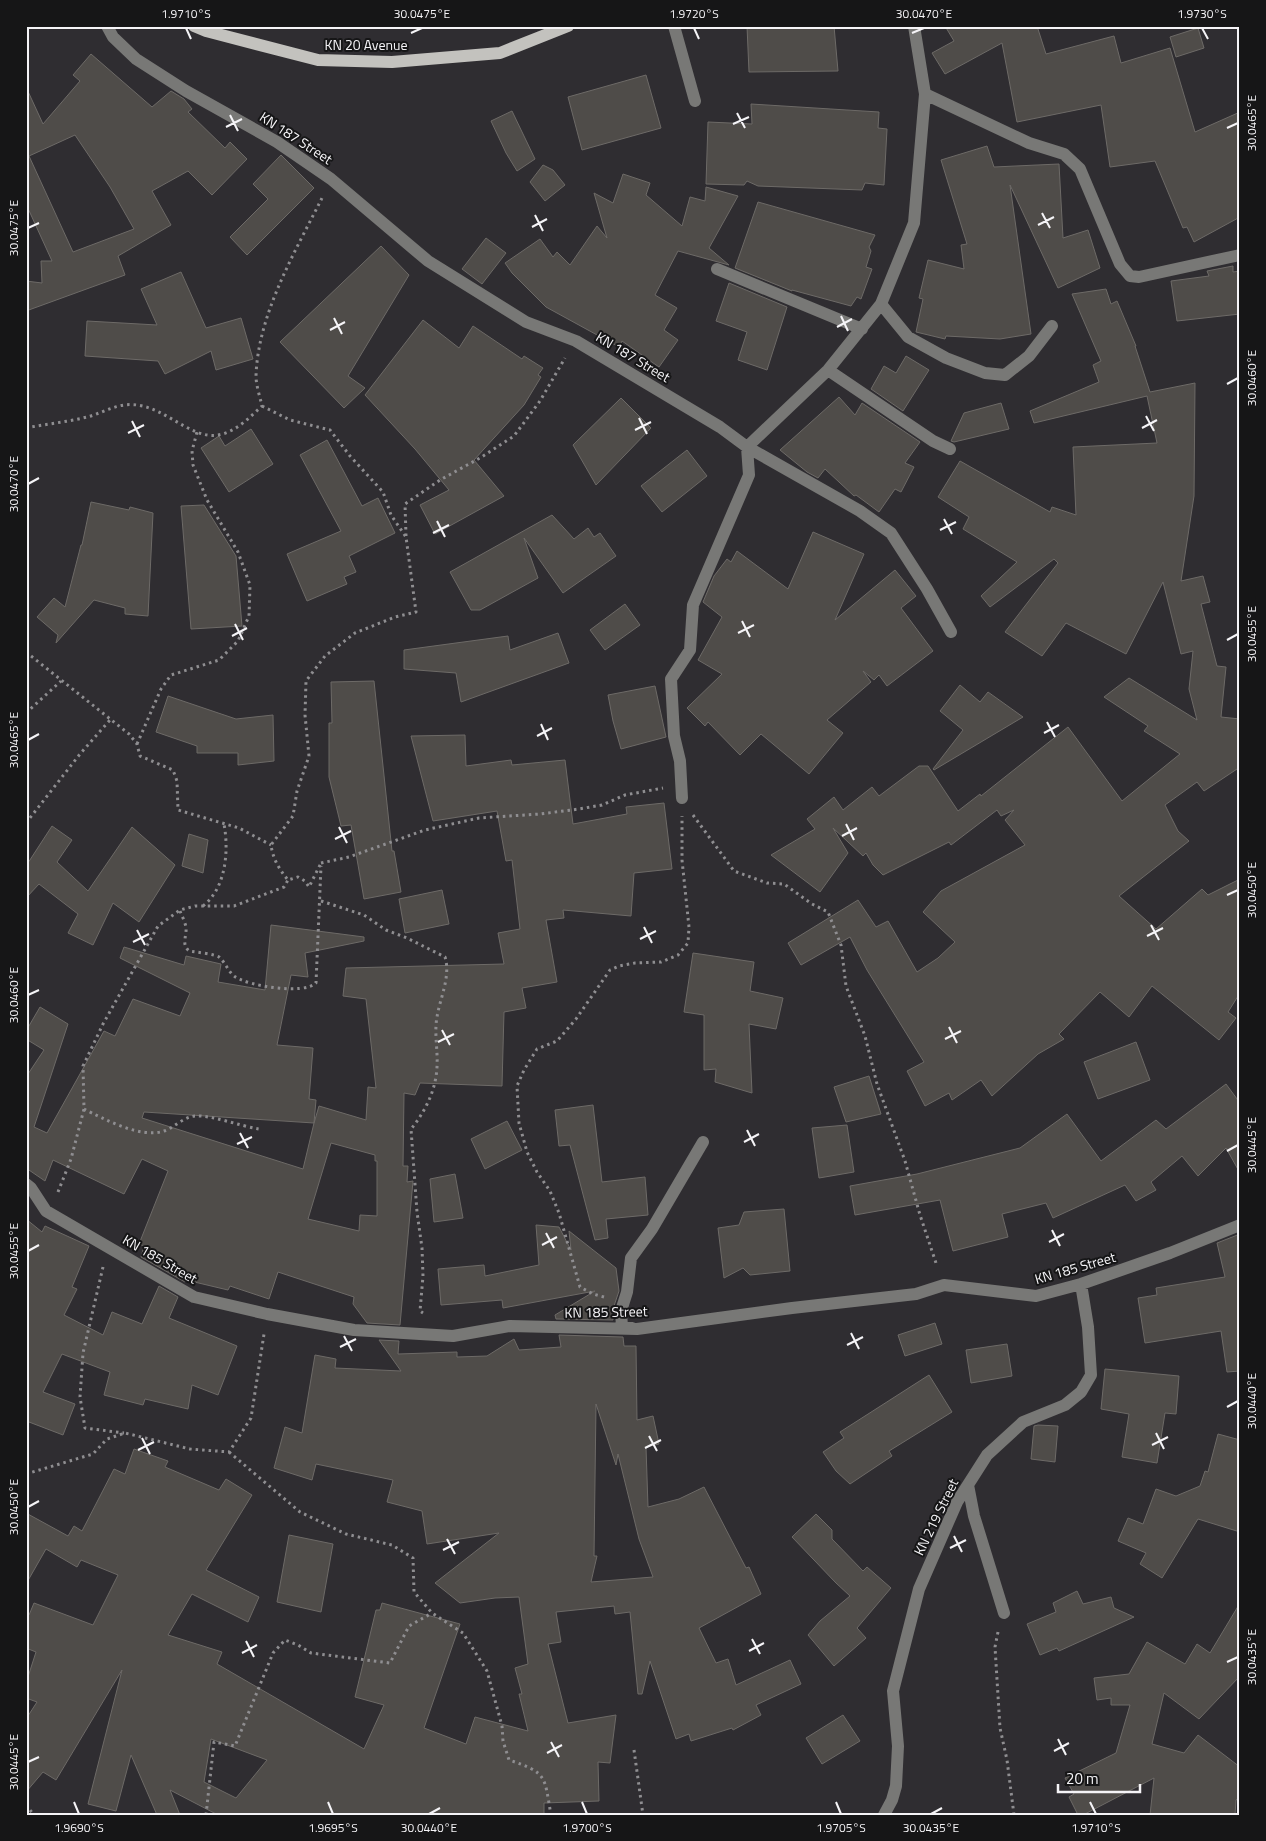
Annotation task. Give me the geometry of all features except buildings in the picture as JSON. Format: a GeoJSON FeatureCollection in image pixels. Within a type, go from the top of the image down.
{"type":"FeatureCollection","features":[{"type":"Feature","properties":{"kind":"main road","name":"KN 20 Avenue"},"geometry":{"type":"LineString","coordinates":[[194,26],[206,32],[318,60],[392,62],[500,53],[568,26]]}},
{"type":"Feature","properties":{"kind":"street","name":"KN 187 Street"},"geometry":{"type":"LineString","coordinates":[[107,26],[113,37],[136,59],[186,91],[277,142],[331,179],[428,261],[526,322],[576,341],[712,423],[747,447],[860,511],[891,533],[928,589],[951,632]]}},
{"type":"Feature","properties":{"kind":"street"},"geometry":{"type":"LineString","coordinates":[[674,26],[695,101]]}},
{"type":"Feature","properties":{"kind":"street"},"geometry":{"type":"LineString","coordinates":[[682,798],[680,761],[674,736],[671,679],[690,650],[693,605],[749,475],[747,447],[828,370],[881,304],[914,223],[925,94],[914,26]]}},
{"type":"Feature","properties":{"kind":"street"},"geometry":{"type":"LineString","coordinates":[[925,94],[1029,143],[1064,154],[1080,169],[1120,264],[1130,276],[1139,277],[1240,255]]}},
{"type":"Feature","properties":{"kind":"street"},"geometry":{"type":"LineString","coordinates":[[718,268],[862,329]]}},
{"type":"Feature","properties":{"kind":"street"},"geometry":{"type":"LineString","coordinates":[[881,304],[908,337],[946,358],[985,373],[1005,375],[1028,356],[1052,326]]}},
{"type":"Feature","properties":{"kind":"street"},"geometry":{"type":"LineString","coordinates":[[828,370],[933,441],[950,449]]}},
{"type":"Feature","properties":{"kind":"street"},"geometry":{"type":"LineString","coordinates":[[637,1328],[622,1327],[621,1310],[627,1292],[632,1258],[652,1229],[703,1142]]}},
{"type":"Feature","properties":{"kind":"street","name":"KN 185 Street"},"geometry":{"type":"LineString","coordinates":[[26,1184],[31,1188],[46,1211],[194,1297],[267,1314],[354,1330],[454,1336],[510,1326],[637,1328],[916,1294],[944,1285],[1036,1296],[1081,1284],[1170,1253],[1240,1224]]}},
{"type":"Feature","properties":{"kind":"street","name":"KN 219 Street"},"geometry":{"type":"LineString","coordinates":[[884,1815],[892,1800],[896,1786],[898,1746],[893,1691],[919,1589],[957,1502],[987,1455],[1023,1422],[1065,1405],[1081,1392],[1092,1375],[1088,1327],[1081,1284]]}},
{"type":"Feature","properties":{"kind":"street"},"geometry":{"type":"LineString","coordinates":[[968,1485],[974,1516],[1004,1612]]}},
{"type":"Feature","properties":{"kind":"path"},"geometry":{"type":"LineString","coordinates":[[262,406],[256,378],[262,337],[274,298],[331,179]]}},
{"type":"Feature","properties":{"kind":"path"},"geometry":{"type":"LineString","coordinates":[[288,880],[273,855],[271,845],[293,816],[297,791],[309,756],[305,715],[306,681],[325,656],[354,633],[395,617],[416,612],[406,537],[405,504],[440,480],[480,458],[514,436],[540,401],[576,341]]}},
{"type":"Feature","properties":{"kind":"path"},"geometry":{"type":"LineString","coordinates":[[26,428],[87,417],[124,405],[148,407],[197,432],[217,435],[241,425],[262,406]]}},
{"type":"Feature","properties":{"kind":"path"},"geometry":{"type":"LineString","coordinates":[[262,406],[290,420],[330,430],[350,456],[383,492],[391,515],[406,537]]}},
{"type":"Feature","properties":{"kind":"path"},"geometry":{"type":"LineString","coordinates":[[137,744],[161,689],[171,676],[219,660],[238,641],[249,616],[250,585],[238,552],[207,500],[194,465],[192,451],[197,432]]}},
{"type":"Feature","properties":{"kind":"path"},"geometry":{"type":"LineString","coordinates":[[26,652],[129,734],[137,744],[140,756],[173,770],[177,781],[178,810],[239,828],[271,845]]}},
{"type":"Feature","properties":{"kind":"path"},"geometry":{"type":"LineString","coordinates":[[26,713],[61,681]]}},
{"type":"Feature","properties":{"kind":"path"},"geometry":{"type":"LineString","coordinates":[[26,823],[80,754],[110,720]]}},
{"type":"Feature","properties":{"kind":"path"},"geometry":{"type":"LineString","coordinates":[[321,863],[350,857],[426,830],[479,818],[579,809],[602,805],[625,795],[675,786],[700,827],[734,871],[767,884],[784,884],[812,904],[828,912],[841,945],[846,986],[865,1036],[877,1084],[905,1160],[920,1215],[944,1285]]}},
{"type":"Feature","properties":{"kind":"path"},"geometry":{"type":"LineString","coordinates":[[624,1298],[593,1294],[580,1287],[553,1198],[527,1152],[519,1123],[517,1086],[537,1049],[557,1041],[610,970],[635,963],[661,962],[678,955],[688,943],[689,927],[682,860],[682,798]]}},
{"type":"Feature","properties":{"kind":"path"},"geometry":{"type":"LineString","coordinates":[[202,906],[210,900],[217,889],[224,867],[227,842],[224,824]]}},
{"type":"Feature","properties":{"kind":"path"},"geometry":{"type":"LineString","coordinates":[[46,1211],[54,1202],[71,1160],[84,1109],[83,1066],[103,1024],[158,926],[180,910],[195,906],[234,906],[284,887],[288,880],[298,877],[305,880],[309,887],[321,863]]}},
{"type":"Feature","properties":{"kind":"path"},"geometry":{"type":"LineString","coordinates":[[180,910],[186,927],[184,944],[189,950],[219,957],[234,976],[245,982],[272,987],[305,989],[312,987],[316,983],[321,863]]}},
{"type":"Feature","properties":{"kind":"path"},"geometry":{"type":"LineString","coordinates":[[320,901],[364,915],[386,930],[445,957],[448,966],[437,1017],[437,1068],[431,1096],[422,1116],[411,1129],[417,1212],[422,1248],[423,1276],[420,1311],[426,1316]]}},
{"type":"Feature","properties":{"kind":"path"},"geometry":{"type":"LineString","coordinates":[[84,1109],[110,1122],[152,1133],[164,1131],[193,1116],[214,1118],[258,1129]]}},
{"type":"Feature","properties":{"kind":"path"},"geometry":{"type":"LineString","coordinates":[[108,1247],[83,1353],[80,1397],[84,1428],[125,1433],[190,1450],[229,1452],[300,1512],[346,1534],[392,1545],[413,1558],[414,1592],[432,1613],[462,1633],[487,1671],[502,1726],[502,1741],[509,1760],[535,1769],[545,1781],[552,1815]]}},
{"type":"Feature","properties":{"kind":"path"},"geometry":{"type":"LineString","coordinates":[[229,1452],[251,1418],[267,1314]]}},
{"type":"Feature","properties":{"kind":"path"},"geometry":{"type":"LineString","coordinates":[[26,1474],[93,1454],[106,1439],[125,1433]]}},
{"type":"Feature","properties":{"kind":"path"},"geometry":{"type":"LineString","coordinates":[[1004,1612],[995,1647],[996,1672],[1000,1728],[1007,1760],[1014,1815]]}},
{"type":"Feature","properties":{"kind":"path"},"geometry":{"type":"LineString","coordinates":[[206,1815],[214,1742],[235,1746],[273,1653],[285,1640],[311,1653],[390,1662],[409,1626],[432,1613]]}},
{"type":"Feature","properties":{"kind":"path"},"geometry":{"type":"LineString","coordinates":[[634,1750],[643,1815]]}},
{"type":"Feature","properties":{"kind":"path"},"geometry":{"type":"LineString","coordinates":[[26,1805],[34,1815]]}}]}
